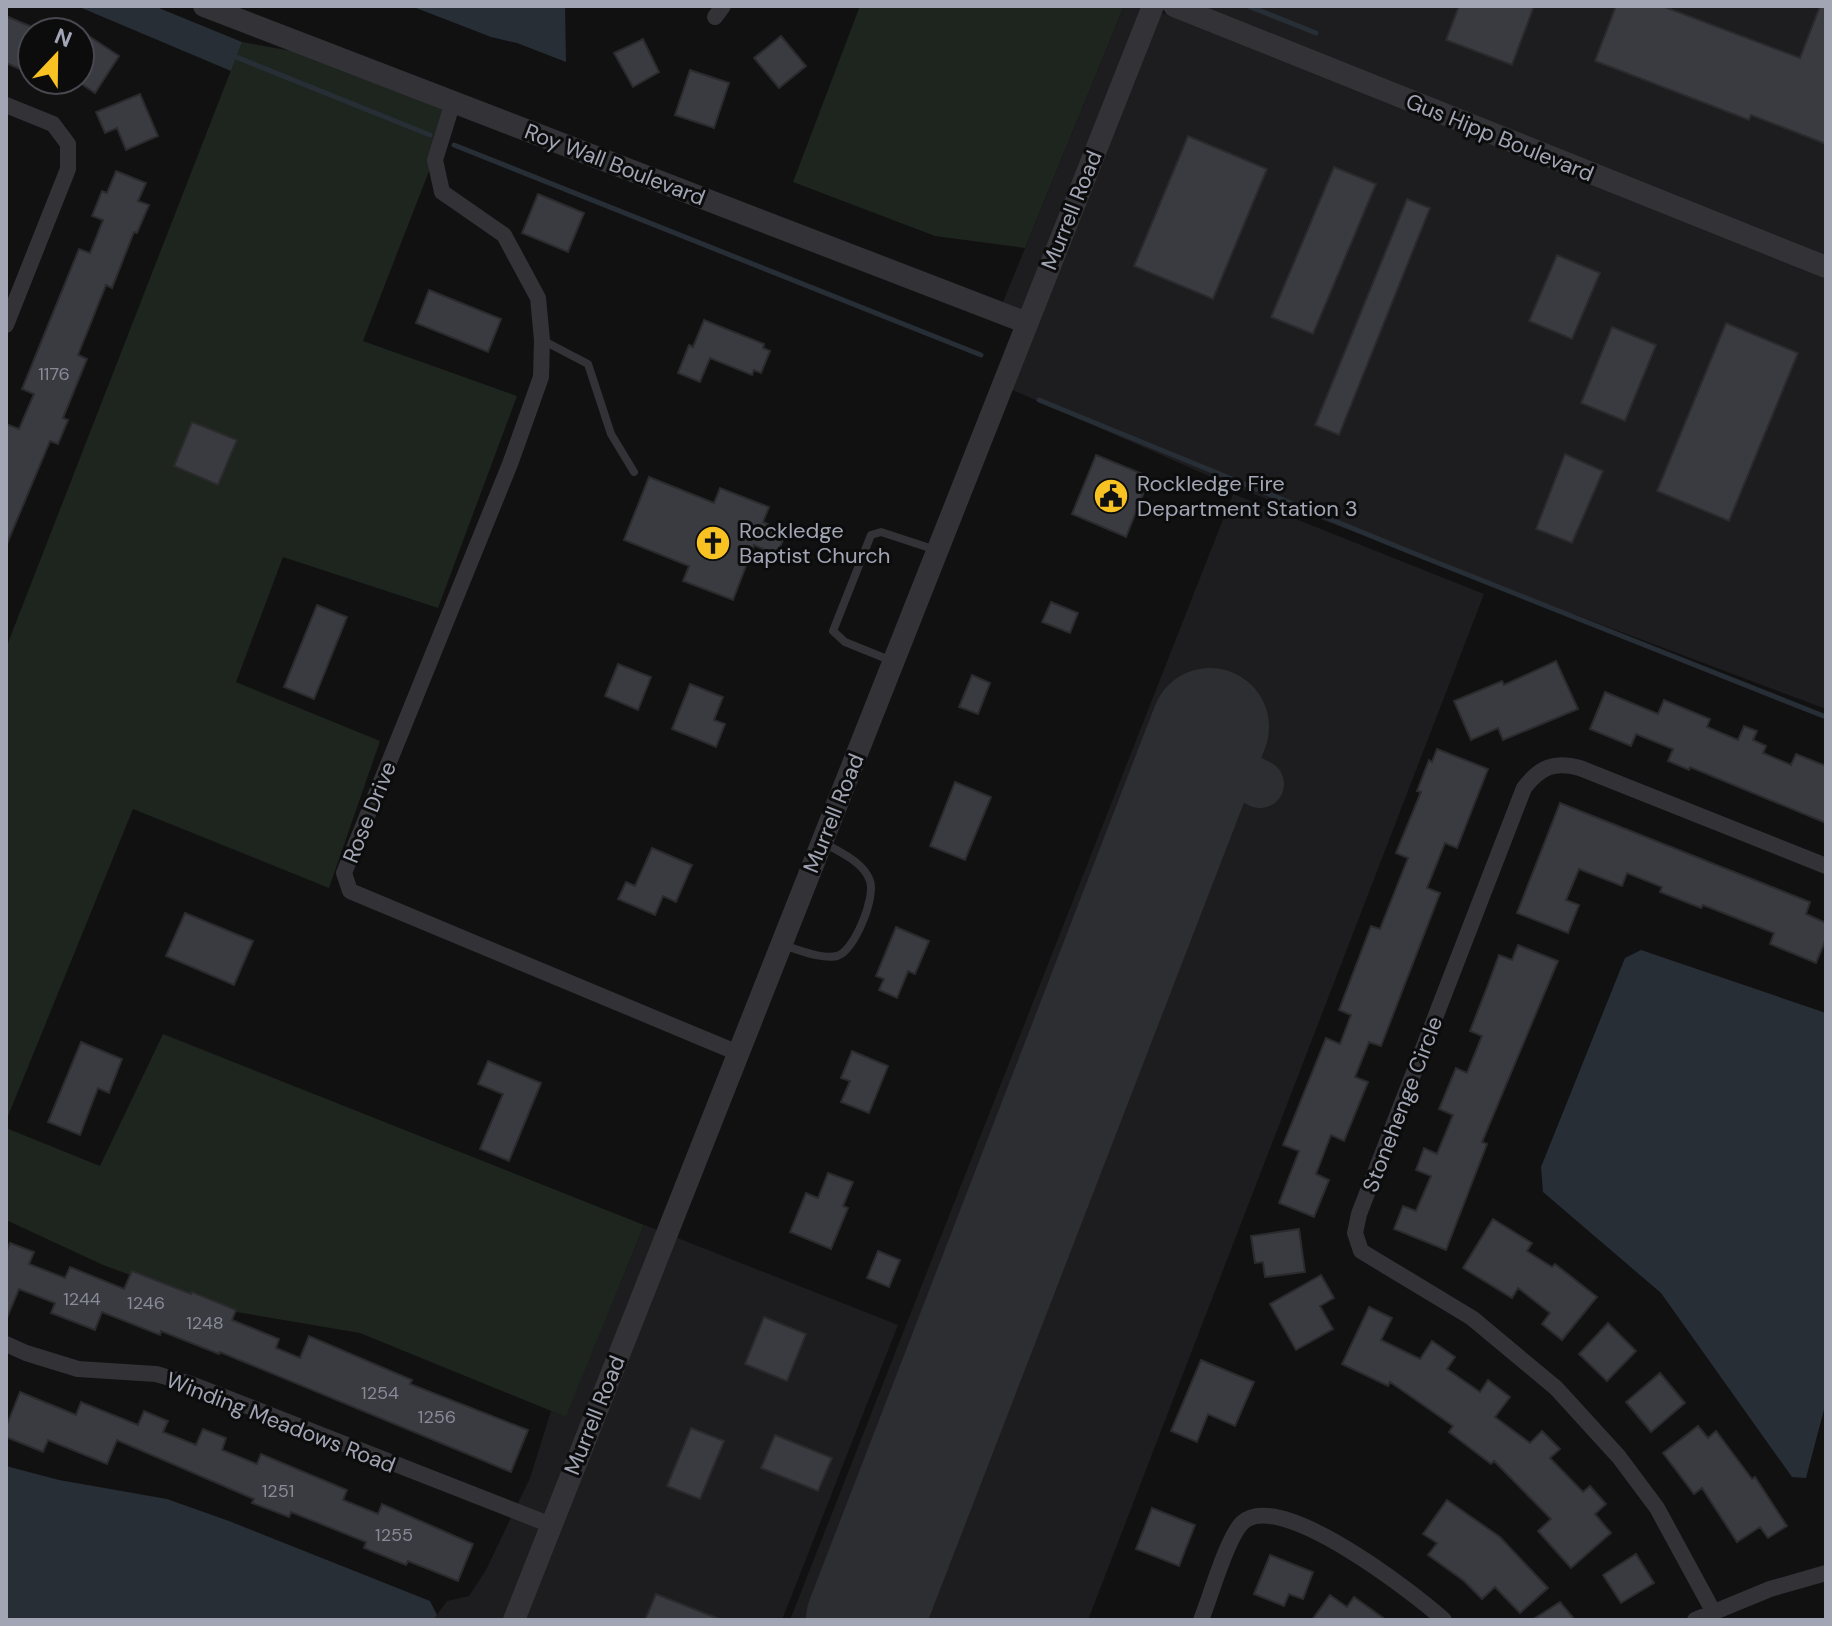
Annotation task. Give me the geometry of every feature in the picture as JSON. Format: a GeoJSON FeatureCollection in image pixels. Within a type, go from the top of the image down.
{"type":"FeatureCollection","features":[{"type":"Feature","properties":{"kind":"street","name":"Roy Wall Boulevard"},"geometry":{"type":"LineString","coordinates":[[204,6],[1027,323]]}},
{"type":"Feature","properties":{"kind":"street","name":"Murrell Road"},"geometry":{"type":"LineString","coordinates":[[514,1620],[1153,6]]}},
{"type":"Feature","properties":{"kind":"street","name":"Gus Hipp Boulevard"},"geometry":{"type":"LineString","coordinates":[[1174,6],[1826,267]]}},
{"type":"Feature","properties":{"kind":"street","name":"Rose Drive"},"geometry":{"type":"LineString","coordinates":[[453,102],[435,160],[442,192],[504,235],[538,298],[542,340],[541,377],[510,464],[344,873],[350,891],[738,1053]]}},
{"type":"Feature","properties":{"kind":"street"},"geometry":{"type":"LineString","coordinates":[[6,105],[53,124],[68,144],[68,169],[6,325]]}},
{"type":"Feature","properties":{"kind":"street","name":"Stonehenge Circle"},"geometry":{"type":"LineString","coordinates":[[1713,1611],[1657,1508],[1619,1457],[1556,1388],[1472,1318],[1361,1251],[1355,1233],[1359,1214],[1524,788],[1535,774],[1547,766],[1564,764],[1580,768],[1826,866]]}},
{"type":"Feature","properties":{"kind":"street","name":"Winding Meadows Road"},"geometry":{"type":"LineString","coordinates":[[6,1344],[78,1369],[156,1374],[191,1384],[551,1525]]}},
{"type":"Feature","properties":{"kind":"street"},"geometry":{"type":"LineString","coordinates":[[1201,1620],[1232,1539],[1242,1523],[1254,1516],[1267,1514],[1281,1517],[1329,1540],[1373,1565],[1444,1620]]}},
{"type":"Feature","properties":{"kind":"street"},"geometry":{"type":"LineString","coordinates":[[1695,1620],[1770,1589],[1826,1573]]}},
{"type":"Feature","properties":{"kind":"lane"},"geometry":{"type":"LineString","coordinates":[[542,340],[588,364],[611,434],[634,472]]}},
{"type":"Feature","properties":{"kind":"lane"},"geometry":{"type":"LineString","coordinates":[[893,662],[845,642],[833,631],[871,535],[881,532],[937,551]]}},
{"type":"Feature","properties":{"kind":"lane"},"geometry":{"type":"LineString","coordinates":[[781,944],[827,957],[840,956],[858,934],[872,892],[870,879],[846,856],[822,842]]}},
{"type":"Feature","properties":{"kind":"shaded area"},"geometry":{"type":"Polygon","coordinates":[[[77,6],[154,6],[242,42],[231,71],[77,6]]]}},
{"type":"Feature","properties":{"kind":"shaded area"},"geometry":{"type":"Polygon","coordinates":[[[411,6],[565,6],[566,62],[517,43],[491,37],[411,6]]]}},
{"type":"Feature","properties":{"kind":"shaded area"},"geometry":{"type":"Polygon","coordinates":[[[860,6],[1124,6],[1025,248],[935,236],[793,182],[860,6]]]}},
{"type":"Feature","properties":{"kind":"shaded area"},"geometry":{"type":"Polygon","coordinates":[[[1124,6],[1143,6],[1022,310],[1003,302],[1124,6]]]}},
{"type":"Feature","properties":{"kind":"shaded area"},"geometry":{"type":"Polygon","coordinates":[[[1201,6],[1826,6],[1826,256],[1201,6]]]}},
{"type":"Feature","properties":{"kind":"shaded area"},"geometry":{"type":"Polygon","coordinates":[[[1160,12],[1826,278],[1826,709],[1232,486],[1010,389],[1160,12]]]}},
{"type":"Feature","properties":{"kind":"shaded area"},"geometry":{"type":"Polygon","coordinates":[[[242,42],[292,51],[452,112],[363,341],[517,396],[438,608],[283,557],[236,682],[380,741],[329,888],[133,809],[6,1121],[6,648],[242,42]]]}},
{"type":"Feature","properties":{"kind":"shaded area"},"geometry":{"type":"Polygon","coordinates":[[[1233,494],[1484,594],[1088,1620],[790,1620],[1233,494]]]}},
{"type":"Feature","properties":{"kind":"shaded area"},"geometry":{"type":"Polygon","coordinates":[[[1641,950],[1826,1013],[1826,1402],[1806,1478],[1792,1477],[1661,1293],[1543,1192],[1541,1167],[1625,958],[1641,950]]]}},
{"type":"Feature","properties":{"kind":"shaded area"},"geometry":{"type":"Polygon","coordinates":[[[163,1034],[644,1225],[566,1417],[360,1333],[225,1310],[103,1265],[6,1220],[6,1128],[100,1166],[163,1034]]]}},
{"type":"Feature","properties":{"kind":"shaded area"},"geometry":{"type":"Polygon","coordinates":[[[644,1225],[658,1230],[505,1620],[433,1620],[447,1601],[469,1596],[486,1570],[530,1478],[551,1411],[566,1416],[644,1225]]]}},
{"type":"Feature","properties":{"kind":"shaded area"},"geometry":{"type":"Polygon","coordinates":[[[675,1237],[898,1325],[782,1620],[524,1620],[675,1237]]]}},
{"type":"Feature","properties":{"kind":"shaded area"},"geometry":{"type":"Polygon","coordinates":[[[6,1466],[59,1480],[167,1499],[430,1601],[437,1615],[433,1620],[6,1620],[6,1466]]]}},
{"type":"Feature","properties":{"kind":"building"},"geometry":{"type":"Polygon","coordinates":[[[1459,6],[1534,6],[1512,65],[1446,40],[1459,6]]]}},
{"type":"Feature","properties":{"kind":"building"},"geometry":{"type":"Polygon","coordinates":[[[1616,6],[1662,6],[1800,58],[1820,6],[1826,6],[1826,144],[1751,115],[1749,120],[1595,61],[1616,6]]]}},
{"type":"Feature","properties":{"kind":"building"},"geometry":{"type":"Polygon","coordinates":[[[6,16],[16,20],[16,67],[6,63],[6,16]]]}},
{"type":"Feature","properties":{"kind":"building"},"geometry":{"type":"Polygon","coordinates":[[[781,36],[806,66],[779,88],[754,58],[781,36]]]}},
{"type":"Feature","properties":{"kind":"building"},"geometry":{"type":"Polygon","coordinates":[[[643,39],[659,72],[633,87],[614,53],[643,39]]]}},
{"type":"Feature","properties":{"kind":"building"},"geometry":{"type":"Polygon","coordinates":[[[96,41],[119,56],[96,91],[96,41]]]}},
{"type":"Feature","properties":{"kind":"building"},"geometry":{"type":"Polygon","coordinates":[[[690,70],[729,83],[714,128],[675,115],[690,70]]]}},
{"type":"Feature","properties":{"kind":"building"},"geometry":{"type":"Polygon","coordinates":[[[140,94],[158,136],[126,150],[117,128],[105,133],[96,112],[140,94]]]}},
{"type":"Feature","properties":{"kind":"building"},"geometry":{"type":"Polygon","coordinates":[[[1188,136],[1267,169],[1213,299],[1134,266],[1188,136]]]}},
{"type":"Feature","properties":{"kind":"building"},"geometry":{"type":"Polygon","coordinates":[[[1334,167],[1376,184],[1313,334],[1271,317],[1334,167]]]}},
{"type":"Feature","properties":{"kind":"building"},"geometry":{"type":"Polygon","coordinates":[[[116,171],[146,183],[138,201],[149,205],[137,233],[134,232],[112,288],[106,285],[78,355],[87,359],[63,418],[68,420],[58,444],[50,441],[6,546],[6,424],[19,429],[34,394],[22,389],[79,249],[90,253],[103,220],[92,216],[102,191],[107,193],[116,171]]]}},
{"type":"Feature","properties":{"kind":"building"},"geometry":{"type":"Polygon","coordinates":[[[538,194],[584,213],[568,252],[522,233],[538,194]]]}},
{"type":"Feature","properties":{"kind":"building"},"geometry":{"type":"Polygon","coordinates":[[[1407,199],[1430,208],[1339,435],[1315,425],[1407,199]]]}},
{"type":"Feature","properties":{"kind":"building"},"geometry":{"type":"Polygon","coordinates":[[[1557,255],[1600,273],[1572,339],[1529,321],[1557,255]]]}},
{"type":"Feature","properties":{"kind":"building"},"geometry":{"type":"Polygon","coordinates":[[[429,290],[501,319],[488,352],[416,323],[429,290]]]}},
{"type":"Feature","properties":{"kind":"building"},"geometry":{"type":"Polygon","coordinates":[[[704,320],[764,344],[763,348],[770,351],[761,373],[754,370],[752,375],[710,358],[700,382],[678,373],[689,345],[693,347],[704,320]]]}},
{"type":"Feature","properties":{"kind":"building"},"geometry":{"type":"Polygon","coordinates":[[[1726,323],[1798,353],[1729,521],[1657,491],[1726,323]]]}},
{"type":"Feature","properties":{"kind":"building"},"geometry":{"type":"Polygon","coordinates":[[[1612,327],[1656,345],[1625,421],[1581,403],[1612,327]]]}},
{"type":"Feature","properties":{"kind":"building"},"geometry":{"type":"Polygon","coordinates":[[[192,422],[237,440],[218,485],[174,466],[192,422]]]}},
{"type":"Feature","properties":{"kind":"building"},"geometry":{"type":"Polygon","coordinates":[[[1565,454],[1603,471],[1572,543],[1536,529],[1565,454]]]}},
{"type":"Feature","properties":{"kind":"building","name":"Rockledge Fire Department Station 3"},"geometry":{"type":"Polygon","coordinates":[[[1096,455],[1150,477],[1126,537],[1072,514],[1096,455]]]}},
{"type":"Feature","properties":{"kind":"building"},"geometry":{"type":"Polygon","coordinates":[[[649,477],[714,503],[720,488],[769,507],[763,522],[786,532],[777,555],[754,545],[733,600],[683,581],[689,566],[624,540],[649,477]]]}},
{"type":"Feature","properties":{"kind":"building"},"geometry":{"type":"Polygon","coordinates":[[[1051,602],[1078,613],[1070,633],[1042,622],[1051,602]]]}},
{"type":"Feature","properties":{"kind":"building"},"geometry":{"type":"Polygon","coordinates":[[[317,605],[347,617],[314,699],[284,687],[317,605]]]}},
{"type":"Feature","properties":{"kind":"building"},"geometry":{"type":"Polygon","coordinates":[[[1556,661],[1578,709],[1503,740],[1498,728],[1471,740],[1454,701],[1502,681],[1504,685],[1556,661]]]}},
{"type":"Feature","properties":{"kind":"building"},"geometry":{"type":"Polygon","coordinates":[[[618,664],[651,677],[638,710],[605,696],[618,664]]]}},
{"type":"Feature","properties":{"kind":"building"},"geometry":{"type":"Polygon","coordinates":[[[972,675],[990,683],[978,714],[959,707],[972,675]]]}},
{"type":"Feature","properties":{"kind":"building"},"geometry":{"type":"Polygon","coordinates":[[[690,684],[723,697],[714,720],[725,724],[716,747],[672,729],[690,684]]]}},
{"type":"Feature","properties":{"kind":"building"},"geometry":{"type":"Polygon","coordinates":[[[1605,692],[1658,714],[1664,700],[1710,719],[1707,727],[1738,740],[1744,726],[1757,731],[1753,740],[1766,746],[1763,753],[1791,765],[1796,754],[1826,766],[1826,823],[1690,767],[1689,770],[1668,761],[1673,749],[1636,734],[1631,746],[1590,729],[1605,692]]]}},
{"type":"Feature","properties":{"kind":"building"},"geometry":{"type":"Polygon","coordinates":[[[1437,749],[1488,769],[1457,848],[1445,843],[1427,888],[1440,893],[1381,1046],[1369,1042],[1355,1077],[1368,1082],[1344,1141],[1331,1135],[1316,1174],[1329,1180],[1314,1217],[1279,1203],[1299,1151],[1283,1145],[1326,1038],[1340,1044],[1351,1015],[1339,1010],[1371,926],[1380,929],[1408,858],[1396,853],[1421,792],[1417,791],[1429,760],[1432,762],[1437,749]]]}},
{"type":"Feature","properties":{"kind":"building"},"geometry":{"type":"Polygon","coordinates":[[[955,782],[991,797],[965,860],[930,846],[955,782]]]}},
{"type":"Feature","properties":{"kind":"building"},"geometry":{"type":"Polygon","coordinates":[[[1560,803],[1810,902],[1806,914],[1826,923],[1826,939],[1816,963],[1770,944],[1774,933],[1660,892],[1662,887],[1627,873],[1622,886],[1579,869],[1566,900],[1579,905],[1568,933],[1517,913],[1560,803]]]}},
{"type":"Feature","properties":{"kind":"building"},"geometry":{"type":"Polygon","coordinates":[[[652,848],[692,865],[676,902],[663,896],[655,915],[618,899],[626,882],[635,886],[652,848]]]}},
{"type":"Feature","properties":{"kind":"building"},"geometry":{"type":"Polygon","coordinates":[[[185,913],[253,941],[234,985],[166,956],[185,913]]]}},
{"type":"Feature","properties":{"kind":"building"},"geometry":{"type":"Polygon","coordinates":[[[896,927],[929,941],[915,974],[908,971],[897,998],[879,990],[884,979],[876,976],[896,927]]]}},
{"type":"Feature","properties":{"kind":"building"},"geometry":{"type":"Polygon","coordinates":[[[1518,945],[1558,961],[1482,1142],[1487,1144],[1446,1250],[1394,1229],[1403,1206],[1416,1211],[1431,1176],[1416,1170],[1424,1148],[1437,1154],[1453,1115],[1439,1109],[1456,1068],[1467,1073],[1482,1036],[1470,1031],[1499,955],[1512,960],[1518,945]]]}},
{"type":"Feature","properties":{"kind":"building"},"geometry":{"type":"Polygon","coordinates":[[[81,1042],[122,1059],[109,1093],[98,1088],[80,1135],[48,1122],[81,1042]]]}},
{"type":"Feature","properties":{"kind":"building"},"geometry":{"type":"Polygon","coordinates":[[[852,1051],[888,1066],[869,1113],[841,1102],[850,1081],[841,1078],[852,1051]]]}},
{"type":"Feature","properties":{"kind":"building"},"geometry":{"type":"Polygon","coordinates":[[[488,1061],[541,1083],[509,1161],[480,1149],[503,1094],[478,1084],[488,1061]]]}},
{"type":"Feature","properties":{"kind":"building"},"geometry":{"type":"Polygon","coordinates":[[[828,1173],[853,1182],[843,1206],[848,1208],[831,1249],[790,1232],[806,1193],[818,1198],[828,1173]]]}},
{"type":"Feature","properties":{"kind":"building"},"geometry":{"type":"Polygon","coordinates":[[[1493,1219],[1532,1243],[1527,1251],[1552,1267],[1555,1264],[1597,1297],[1562,1340],[1542,1324],[1550,1313],[1518,1288],[1512,1298],[1463,1268],[1493,1219]]]}},
{"type":"Feature","properties":{"kind":"building"},"geometry":{"type":"Polygon","coordinates":[[[1299,1229],[1305,1272],[1265,1277],[1263,1262],[1255,1263],[1251,1236],[1299,1229]]]}},
{"type":"Feature","properties":{"kind":"building"},"geometry":{"type":"Polygon","coordinates":[[[10,1243],[34,1252],[29,1264],[65,1278],[70,1267],[124,1289],[132,1271],[192,1292],[236,1310],[232,1320],[279,1339],[276,1348],[300,1358],[309,1336],[412,1380],[410,1384],[528,1430],[511,1472],[220,1352],[161,1331],[160,1335],[102,1312],[95,1330],[51,1313],[55,1303],[19,1289],[6,1320],[6,1252],[10,1243]]]}},
{"type":"Feature","properties":{"kind":"building"},"geometry":{"type":"Polygon","coordinates":[[[878,1251],[900,1260],[889,1287],[867,1278],[878,1251]]]}},
{"type":"Feature","properties":{"kind":"building"},"geometry":{"type":"Polygon","coordinates":[[[1321,1275],[1334,1298],[1320,1306],[1333,1329],[1296,1350],[1270,1304],[1321,1275]]]}},
{"type":"Feature","properties":{"kind":"building"},"geometry":{"type":"Polygon","coordinates":[[[1369,1307],[1392,1318],[1381,1340],[1420,1359],[1432,1341],[1455,1357],[1447,1369],[1480,1392],[1488,1380],[1510,1397],[1495,1417],[1530,1443],[1542,1431],[1560,1449],[1550,1458],[1583,1492],[1590,1486],[1606,1504],[1595,1514],[1611,1533],[1571,1568],[1538,1531],[1551,1519],[1494,1461],[1491,1464],[1449,1432],[1453,1426],[1390,1382],[1388,1386],[1342,1364],[1369,1307]]]}},
{"type":"Feature","properties":{"kind":"building"},"geometry":{"type":"Polygon","coordinates":[[[764,1317],[806,1334],[787,1381],[745,1364],[764,1317]]]}},
{"type":"Feature","properties":{"kind":"building"},"geometry":{"type":"Polygon","coordinates":[[[1608,1323],[1636,1351],[1607,1381],[1579,1354],[1608,1323]]]}},
{"type":"Feature","properties":{"kind":"building"},"geometry":{"type":"Polygon","coordinates":[[[1201,1360],[1254,1382],[1235,1426],[1208,1414],[1197,1442],[1171,1431],[1201,1360]]]}},
{"type":"Feature","properties":{"kind":"building"},"geometry":{"type":"Polygon","coordinates":[[[1660,1373],[1685,1403],[1651,1432],[1626,1402],[1660,1373]]]}},
{"type":"Feature","properties":{"kind":"building"},"geometry":{"type":"Polygon","coordinates":[[[20,1392],[76,1415],[81,1402],[138,1425],[144,1411],[168,1421],[163,1432],[196,1445],[203,1429],[226,1438],[222,1450],[257,1464],[261,1454],[347,1490],[343,1500],[378,1514],[382,1504],[473,1544],[458,1581],[364,1548],[366,1542],[291,1512],[289,1517],[252,1503],[254,1499],[117,1440],[107,1464],[48,1440],[43,1452],[6,1437],[6,1427],[20,1392]]]}},
{"type":"Feature","properties":{"kind":"building"},"geometry":{"type":"Polygon","coordinates":[[[1698,1426],[1708,1438],[1716,1431],[1752,1479],[1755,1477],[1787,1526],[1768,1538],[1760,1527],[1737,1542],[1702,1488],[1694,1494],[1663,1453],[1698,1426]]]}},
{"type":"Feature","properties":{"kind":"building"},"geometry":{"type":"Polygon","coordinates":[[[691,1428],[724,1441],[700,1499],[667,1486],[691,1428]]]}},
{"type":"Feature","properties":{"kind":"building"},"geometry":{"type":"Polygon","coordinates":[[[775,1435],[832,1458],[818,1491],[761,1468],[775,1435]]]}},
{"type":"Feature","properties":{"kind":"building"},"geometry":{"type":"Polygon","coordinates":[[[1447,1500],[1500,1537],[1548,1588],[1520,1613],[1495,1587],[1482,1599],[1464,1581],[1428,1555],[1437,1543],[1423,1534],[1447,1500]]]}},
{"type":"Feature","properties":{"kind":"building"},"geometry":{"type":"Polygon","coordinates":[[[1152,1508],[1195,1525],[1179,1566],[1136,1549],[1152,1508]]]}},
{"type":"Feature","properties":{"kind":"building"},"geometry":{"type":"Polygon","coordinates":[[[1636,1554],[1654,1583],[1621,1603],[1603,1575],[1636,1554]]]}},
{"type":"Feature","properties":{"kind":"building"},"geometry":{"type":"Polygon","coordinates":[[[1270,1555],[1313,1572],[1303,1599],[1289,1594],[1284,1606],[1254,1594],[1270,1555]]]}},
{"type":"Feature","properties":{"kind":"building"},"geometry":{"type":"Polygon","coordinates":[[[656,1594],[719,1619],[719,1620],[645,1620],[656,1594]]]}},
{"type":"Feature","properties":{"kind":"building"},"geometry":{"type":"Polygon","coordinates":[[[1330,1595],[1347,1607],[1354,1597],[1386,1620],[1312,1620],[1330,1595]]]}},
{"type":"Feature","properties":{"kind":"building"},"geometry":{"type":"Polygon","coordinates":[[[1560,1602],[1575,1620],[1532,1620],[1560,1602]]]}},
{"type":"Feature","properties":{"kind":"waterway"},"geometry":{"type":"LineString","coordinates":[[1248,6],[1316,33]]}},
{"type":"Feature","properties":{"kind":"waterway"},"geometry":{"type":"LineString","coordinates":[[231,55],[430,135]]}},
{"type":"Feature","properties":{"kind":"waterway"},"geometry":{"type":"LineString","coordinates":[[454,145],[981,355]]}},
{"type":"Feature","properties":{"kind":"waterway"},"geometry":{"type":"LineString","coordinates":[[1039,400],[1826,717]]}},
{"type":"Feature","properties":{"kind":"taxiway"},"geometry":{"type":"LineString","coordinates":[[1200,754],[1260,784]]}},
{"type":"Feature","properties":{"kind":"runway"},"geometry":{"type":"LineString","coordinates":[[865,1620],[1210,727]]}},
{"type":"Feature","properties":{"kind":"place","name":"Rockledge Fire Department Station 3"},"geometry":{"type":"Point","coordinates":[1111,496]}},
{"type":"Feature","properties":{"kind":"place","name":"Rockledge Baptist Church"},"geometry":{"type":"Point","coordinates":[713,543]}}]}
